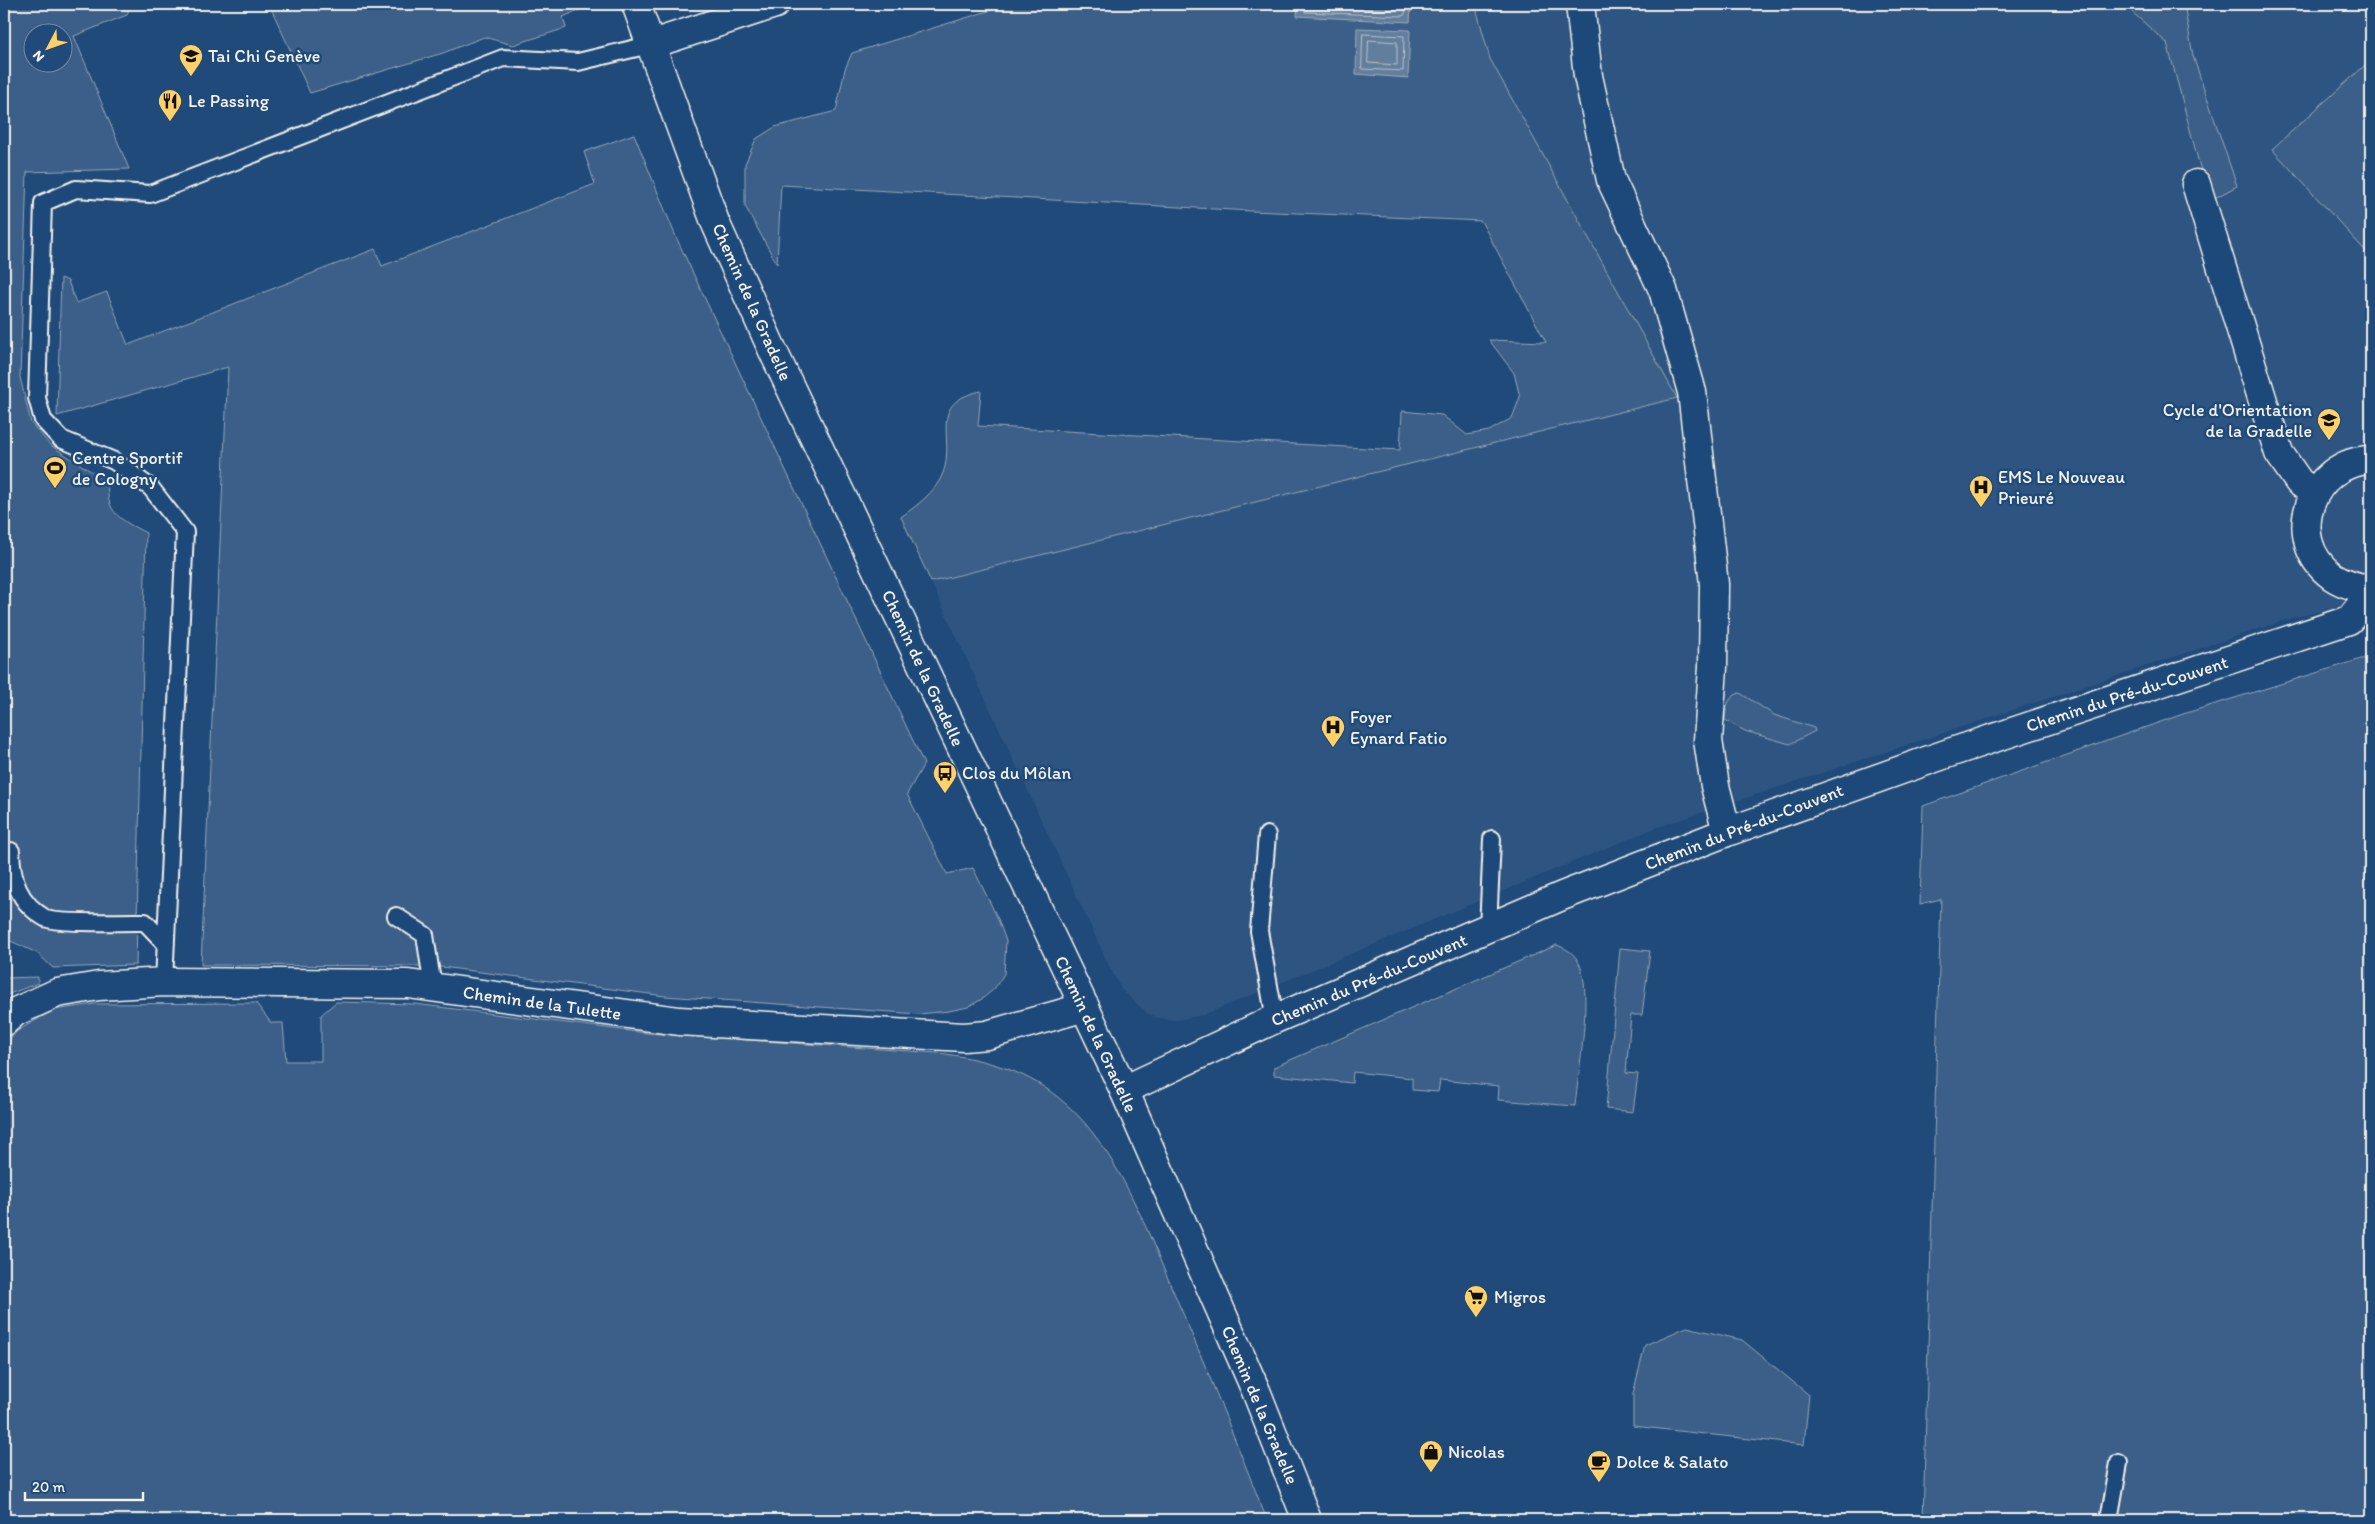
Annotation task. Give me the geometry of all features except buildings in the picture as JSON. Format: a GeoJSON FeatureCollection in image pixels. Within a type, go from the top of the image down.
{"type":"FeatureCollection","features":[{"type":"Feature","properties":{"kind":"street","name":"Chemin de la Gradelle"},"geometry":{"type":"LineString","coordinates":[[636,4],[649,45],[715,222],[773,351],[1124,1090],[1256,1391],[1308,1520]]}},
{"type":"Feature","properties":{"kind":"street"},"geometry":{"type":"LineString","coordinates":[[649,45],[775,4]]}},
{"type":"Feature","properties":{"kind":"street"},"geometry":{"type":"LineString","coordinates":[[1580,4],[1588,76],[1611,180],[1663,290],[1692,392],[1714,584],[1713,667],[1708,740],[1715,786],[1727,832]]}},
{"type":"Feature","properties":{"kind":"street"},"geometry":{"type":"LineString","coordinates":[[2196,184],[2279,453],[2299,482],[2315,493]]}},
{"type":"Feature","properties":{"kind":"street"},"geometry":{"type":"LineString","coordinates":[[2371,460],[2360,460],[2340,467],[2324,479],[2315,493],[2307,518],[2308,540],[2317,560],[2332,576],[2351,586],[2371,592]]}},
{"type":"Feature","properties":{"kind":"street","name":"Chemin du Pré-du-Couvent"},"geometry":{"type":"LineString","coordinates":[[1124,1090],[1276,1019],[1562,896],[1727,832],[1946,754],[2350,620],[2371,592]]}},
{"type":"Feature","properties":{"kind":"street","name":"Chemin de la Tulette"},"geometry":{"type":"LineString","coordinates":[[4,1022],[15,1012],[57,993],[98,986],[164,982],[408,984],[679,1022],[964,1037],[987,1035],[1085,1007]]}},
{"type":"Feature","properties":{"kind":"lane"},"geometry":{"type":"LineString","coordinates":[[164,982],[184,532],[151,488],[114,461],[61,439],[43,420],[37,398],[43,203],[76,189],[150,194],[503,58],[578,62],[649,45]]}},
{"type":"Feature","properties":{"kind":"lane"},"geometry":{"type":"LineString","coordinates":[[1267,836],[1259,931],[1276,1019]]}},
{"type":"Feature","properties":{"kind":"lane"},"geometry":{"type":"LineString","coordinates":[[1488,929],[1492,838]]}},
{"type":"Feature","properties":{"kind":"lane"},"geometry":{"type":"LineString","coordinates":[[11,851],[12,877],[24,900],[47,920],[145,922],[166,944]]}},
{"type":"Feature","properties":{"kind":"lane"},"geometry":{"type":"LineString","coordinates":[[396,916],[425,935],[433,988]]}},
{"type":"Feature","properties":{"kind":"lane"},"geometry":{"type":"LineString","coordinates":[[2109,1520],[2119,1463]]}},
{"type":"Feature","properties":{"kind":"shaded area","name":"Centre Sportif de Cologny"},"geometry":{"type":"Polygon","coordinates":[[[4,4],[131,4],[127,15],[74,36],[129,169],[27,172],[20,377],[31,423],[50,445],[108,482],[109,501],[116,514],[146,533],[136,965],[53,968],[37,953],[4,938],[4,4]]]}},
{"type":"Feature","properties":{"kind":"shaded area"},"geometry":{"type":"Polygon","coordinates":[[[269,4],[591,5],[563,17],[566,28],[513,45],[484,37],[443,53],[310,93],[269,4]]]}},
{"type":"Feature","properties":{"kind":"shaded area"},"geometry":{"type":"Polygon","coordinates":[[[1011,4],[1475,4],[1490,59],[1677,398],[931,582],[901,517],[925,498],[940,480],[946,459],[946,423],[948,412],[964,396],[981,391],[978,426],[1400,450],[1402,411],[1442,415],[1467,435],[1489,431],[1512,418],[1520,397],[1514,373],[1489,340],[1546,342],[1481,221],[1251,211],[781,185],[777,264],[745,206],[745,164],[756,139],[775,127],[836,111],[845,69],[852,53],[1011,4]]]}},
{"type":"Feature","properties":{"kind":"shaded area"},"geometry":{"type":"Polygon","coordinates":[[[1475,4],[2371,4],[2371,600],[2295,617],[1655,828],[1203,1015],[1177,1020],[1158,1018],[1147,1013],[1121,989],[1110,968],[931,582],[1677,398],[1490,59],[1475,4]]]}},
{"type":"Feature","properties":{"kind":"shaded area"},"geometry":{"type":"Polygon","coordinates":[[[2123,4],[2184,4],[2193,56],[2237,186],[2209,201],[2167,43],[2123,4]]]}},
{"type":"Feature","properties":{"kind":"shaded area"},"geometry":{"type":"Polygon","coordinates":[[[2371,60],[2371,257],[2272,149],[2371,60]]]}},
{"type":"Feature","properties":{"kind":"shaded area"},"geometry":{"type":"Polygon","coordinates":[[[634,134],[676,237],[924,764],[907,794],[947,874],[973,868],[998,919],[1006,941],[1004,974],[994,989],[968,1007],[919,1014],[665,996],[434,966],[201,965],[228,367],[57,416],[61,278],[68,281],[76,303],[107,292],[128,345],[375,249],[382,266],[595,184],[584,152],[634,134]]]}},
{"type":"Feature","properties":{"kind":"shaded area"},"geometry":{"type":"Polygon","coordinates":[[[2371,656],[2371,1520],[1923,1520],[1941,899],[1920,904],[1923,806],[2183,714],[2371,656]]]}},
{"type":"Feature","properties":{"kind":"shaded area"},"geometry":{"type":"Polygon","coordinates":[[[1740,693],[1774,715],[1814,728],[1815,731],[1790,744],[1745,731],[1725,720],[1730,700],[1740,693]]]}},
{"type":"Feature","properties":{"kind":"shaded area"},"geometry":{"type":"Polygon","coordinates":[[[1557,945],[1569,951],[1578,961],[1583,973],[1585,990],[1584,1031],[1575,1106],[1498,1100],[1499,1086],[1440,1080],[1438,1092],[1412,1090],[1412,1078],[1353,1072],[1352,1083],[1274,1075],[1274,1067],[1557,945]]]}},
{"type":"Feature","properties":{"kind":"shaded area"},"geometry":{"type":"Polygon","coordinates":[[[1620,948],[1650,951],[1642,1015],[1631,1015],[1626,1073],[1638,1074],[1633,1112],[1606,1109],[1620,948]]]}},
{"type":"Feature","properties":{"kind":"shaded area"},"geometry":{"type":"Polygon","coordinates":[[[38,977],[38,983],[4,996],[4,978],[38,977]]]}},
{"type":"Feature","properties":{"kind":"shaded area"},"geometry":{"type":"Polygon","coordinates":[[[336,1002],[415,1004],[646,1033],[938,1053],[990,1063],[1006,1068],[1037,1083],[1066,1104],[1084,1122],[1100,1142],[1128,1189],[1196,1344],[1267,1520],[4,1520],[4,1046],[17,1031],[54,1010],[95,1004],[256,1003],[271,1023],[283,1023],[286,1061],[321,1061],[321,1015],[336,1002]]]}},
{"type":"Feature","properties":{"kind":"shaded area"},"geometry":{"type":"Polygon","coordinates":[[[1687,1327],[1742,1340],[1809,1395],[1804,1445],[1633,1426],[1633,1394],[1645,1345],[1687,1327]]]}},
{"type":"Feature","properties":{"kind":"water"},"geometry":{"type":"Polygon","coordinates":[[[1298,4],[1411,4],[1410,22],[1297,16],[1298,4]]]}},
{"type":"Feature","properties":{"kind":"water"},"geometry":{"type":"Polygon","coordinates":[[[1357,28],[1410,30],[1408,78],[1356,74],[1357,28]]]}},
{"type":"Feature","properties":{"kind":"place","name":"Tai Chi Genève"},"geometry":{"type":"Point","coordinates":[191,77]}},
{"type":"Feature","properties":{"kind":"place","name":"Le Passing"},"geometry":{"type":"Point","coordinates":[170,122]}},
{"type":"Feature","properties":{"kind":"place","name":"Cycle d'Orientation de la Gradelle"},"geometry":{"type":"Point","coordinates":[2329,441]}},
{"type":"Feature","properties":{"kind":"place","name":"Centre Sportif de Cologny"},"geometry":{"type":"Point","coordinates":[55,489]}},
{"type":"Feature","properties":{"kind":"place","name":"EMS Le Nouveau Prieuré"},"geometry":{"type":"Point","coordinates":[1981,508]}},
{"type":"Feature","properties":{"kind":"place","name":"Foyer Eynard Fatio"},"geometry":{"type":"Point","coordinates":[1333,748]}},
{"type":"Feature","properties":{"kind":"place","name":"Clos du Môlan"},"geometry":{"type":"Point","coordinates":[945,794]}},
{"type":"Feature","properties":{"kind":"place","name":"Migros"},"geometry":{"type":"Point","coordinates":[1476,1318]}},
{"type":"Feature","properties":{"kind":"place","name":"Nicolas"},"geometry":{"type":"Point","coordinates":[1431,1473]}},
{"type":"Feature","properties":{"kind":"place","name":"Dolce & Salato"},"geometry":{"type":"Point","coordinates":[1599,1483]}}]}
